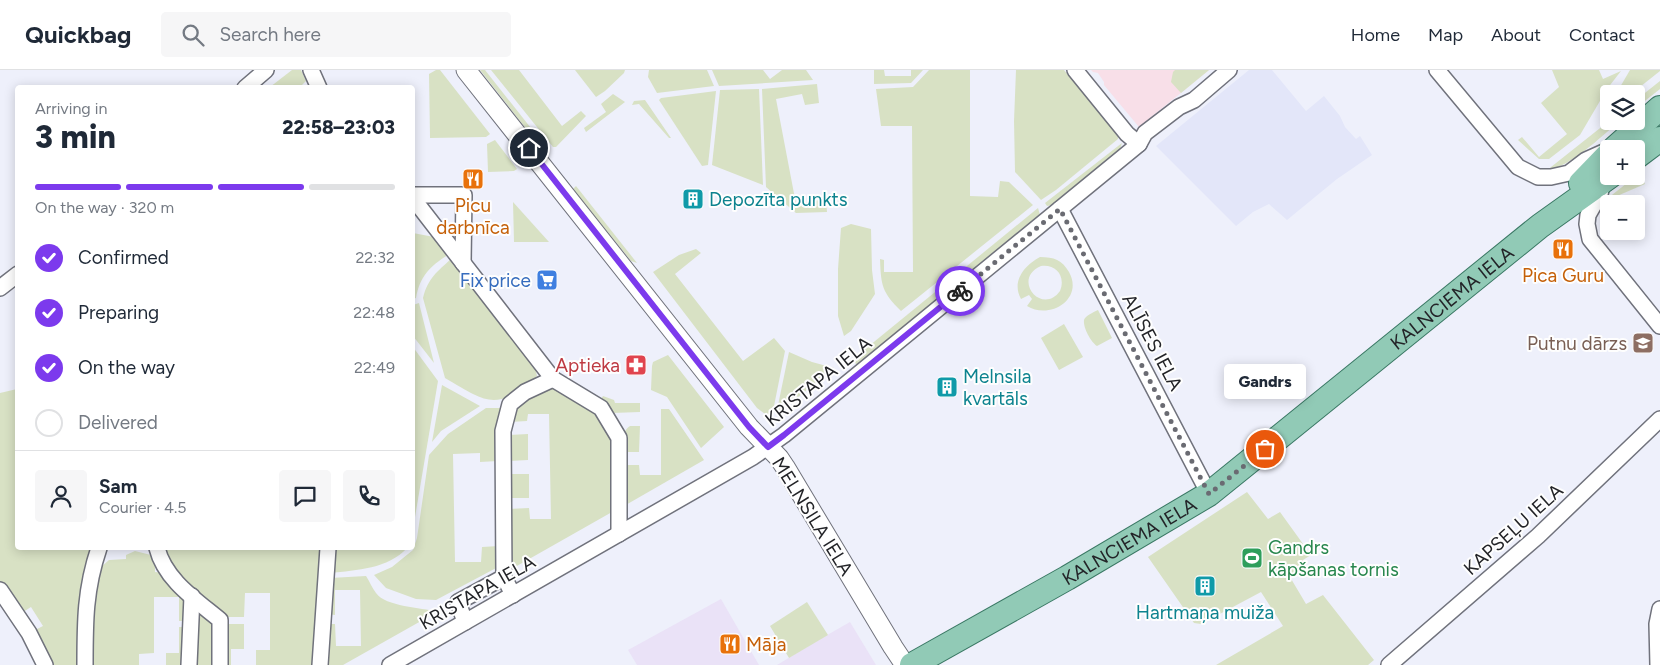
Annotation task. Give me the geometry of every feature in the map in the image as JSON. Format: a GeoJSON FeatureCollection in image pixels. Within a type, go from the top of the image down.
{"type":"FeatureCollection","features":[{"type":"Feature","properties":{"kind":"main road","name":"KALNCIEMA IELA"},"geometry":{"type":"LineString","coordinates":[[1623,140],[1660,108]]}},
{"type":"Feature","properties":{"kind":"main road"},"geometry":{"type":"LineString","coordinates":[[1645,150],[1660,139]]}},
{"type":"Feature","properties":{"kind":"main road","name":"KALNCIEMA IELA"},"geometry":{"type":"LineString","coordinates":[[1540,226],[1600,163]]}},
{"type":"Feature","properties":{"kind":"main road","name":"KALNCIEMA IELA"},"geometry":{"type":"LineString","coordinates":[[912,665],[1084,569],[1209,494],[1540,226],[1600,183]]}},
{"type":"Feature","properties":{"kind":"street"},"geometry":{"type":"LineString","coordinates":[[248,85],[266,70]]}},
{"type":"Feature","properties":{"kind":"street"},"geometry":{"type":"LineString","coordinates":[[311,70],[318,85]]}},
{"type":"Feature","properties":{"kind":"street","name":"MELNSILA IELA"},"geometry":{"type":"LineString","coordinates":[[466,70],[749,427],[785,467],[905,665]]}},
{"type":"Feature","properties":{"kind":"street"},"geometry":{"type":"LineString","coordinates":[[1075,70],[1127,134],[1138,144]]}},
{"type":"Feature","properties":{"kind":"street","name":"KRISTAPA IELA"},"geometry":{"type":"LineString","coordinates":[[390,665],[768,447],[1060,209],[1138,144],[1145,133],[1178,107],[1194,100],[1229,70]]}},
{"type":"Feature","properties":{"kind":"street"},"geometry":{"type":"LineString","coordinates":[[1437,70],[1518,167],[1538,177],[1551,177],[1568,173],[1586,160],[1600,155]]}},
{"type":"Feature","properties":{"kind":"street"},"geometry":{"type":"LineString","coordinates":[[1604,185],[1588,215],[1587,224],[1590,239],[1660,326]]}},
{"type":"Feature","properties":{"kind":"street"},"geometry":{"type":"LineString","coordinates":[[415,196],[464,195],[463,263]]}},
{"type":"Feature","properties":{"kind":"street"},"geometry":{"type":"LineString","coordinates":[[415,200],[553,379],[601,408],[619,438],[619,534]]}},
{"type":"Feature","properties":{"kind":"street","name":"ALĪSES IELA"},"geometry":{"type":"LineString","coordinates":[[1060,209],[1209,494]]}},
{"type":"Feature","properties":{"kind":"street"},"geometry":{"type":"LineString","coordinates":[[0,288],[15,276]]}},
{"type":"Feature","properties":{"kind":"street"},"geometry":{"type":"LineString","coordinates":[[513,595],[504,577],[503,432],[510,404],[525,392],[553,379]]}},
{"type":"Feature","properties":{"kind":"street","name":"KAPSEĻU IELA"},"geometry":{"type":"LineString","coordinates":[[1389,665],[1538,536],[1660,419]]}},
{"type":"Feature","properties":{"kind":"street"},"geometry":{"type":"LineString","coordinates":[[85,665],[85,613],[92,571],[98,550]]}},
{"type":"Feature","properties":{"kind":"street"},"geometry":{"type":"LineString","coordinates":[[158,550],[162,564],[179,584],[220,620],[220,665]]}},
{"type":"Feature","properties":{"kind":"street"},"geometry":{"type":"LineString","coordinates":[[320,665],[328,550]]}},
{"type":"Feature","properties":{"kind":"street"},"geometry":{"type":"LineString","coordinates":[[465,622],[458,602],[504,577]]}},
{"type":"Feature","properties":{"kind":"street"},"geometry":{"type":"LineString","coordinates":[[0,590],[29,633],[45,665]]}},
{"type":"Feature","properties":{"kind":"street"},"geometry":{"type":"LineString","coordinates":[[189,665],[192,596]]}},
{"type":"Feature","properties":{"kind":"street"},"geometry":{"type":"LineString","coordinates":[[1658,665],[1657,624],[1660,609]]}},
{"type":"Feature","properties":{"kind":"shaded area"},"geometry":{"type":"Polygon","coordinates":[[[1091,70],[1209,70],[1139,127],[1104,85],[1098,73],[1091,70]]]}},
{"type":"Feature","properties":{"kind":"shaded area"},"geometry":{"type":"Polygon","coordinates":[[[1249,70],[1272,70],[1306,111],[1324,96],[1340,116],[1345,127],[1356,139],[1360,136],[1372,155],[1337,179],[1287,220],[1269,204],[1253,212],[1236,226],[1156,146],[1249,70]]]}},
{"type":"Feature","properties":{"kind":"shaded area"},"geometry":{"type":"Polygon","coordinates":[[[721,599],[759,665],[637,665],[628,650],[721,599]]]}},
{"type":"Feature","properties":{"kind":"shaded area"},"geometry":{"type":"Polygon","coordinates":[[[850,622],[876,665],[777,665],[822,638],[850,622]]]}},
{"type":"Feature","properties":{"kind":"green space"},"geometry":{"type":"Polygon","coordinates":[[[292,70],[301,70],[306,81],[302,85],[273,85],[292,70]]]}},
{"type":"Feature","properties":{"kind":"green space"},"geometry":{"type":"Polygon","coordinates":[[[440,70],[490,134],[486,137],[430,138],[429,74],[440,70]]]}},
{"type":"Feature","properties":{"kind":"green space"},"geometry":{"type":"Polygon","coordinates":[[[480,70],[485,70],[549,151],[542,149],[480,70]]]}},
{"type":"Feature","properties":{"kind":"green space"},"geometry":{"type":"Polygon","coordinates":[[[491,70],[519,70],[562,126],[581,111],[586,116],[556,147],[553,147],[491,70]]]}},
{"type":"Feature","properties":{"kind":"green space"},"geometry":{"type":"Polygon","coordinates":[[[575,70],[625,70],[605,91],[596,97],[575,70]]]}},
{"type":"Feature","properties":{"kind":"green space"},"geometry":{"type":"Polygon","coordinates":[[[649,70],[707,70],[714,86],[657,93],[648,77],[649,70]]]}},
{"type":"Feature","properties":{"kind":"green space"},"geometry":{"type":"Polygon","coordinates":[[[712,70],[763,70],[770,79],[782,70],[806,70],[813,80],[719,86],[712,70]]]}},
{"type":"Feature","properties":{"kind":"green space"},"geometry":{"type":"Polygon","coordinates":[[[874,70],[884,70],[885,76],[911,76],[911,70],[923,70],[911,83],[874,84],[874,70]]]}},
{"type":"Feature","properties":{"kind":"green space"},"geometry":{"type":"Polygon","coordinates":[[[929,70],[970,70],[970,196],[998,197],[1000,181],[1009,182],[1033,205],[901,311],[886,293],[882,282],[880,259],[884,260],[884,272],[913,272],[912,126],[881,126],[876,89],[913,87],[929,70]]]}},
{"type":"Feature","properties":{"kind":"green space"},"geometry":{"type":"Polygon","coordinates":[[[1016,70],[1064,70],[1118,136],[1118,139],[1041,200],[1015,172],[1016,70]]]}},
{"type":"Feature","properties":{"kind":"green space"},"geometry":{"type":"Polygon","coordinates":[[[1175,70],[1209,70],[1181,93],[1171,82],[1175,70]]]}},
{"type":"Feature","properties":{"kind":"green space"},"geometry":{"type":"Polygon","coordinates":[[[1552,70],[1599,70],[1603,79],[1621,71],[1610,85],[1600,85],[1600,101],[1580,135],[1549,159],[1539,159],[1518,140],[1522,137],[1539,157],[1567,134],[1541,103],[1559,87],[1552,70]]]}},
{"type":"Feature","properties":{"kind":"green space"},"geometry":{"type":"Polygon","coordinates":[[[1630,70],[1660,70],[1642,85],[1621,85],[1630,70]]]}},
{"type":"Feature","properties":{"kind":"green space"},"geometry":{"type":"Polygon","coordinates":[[[1660,81],[1660,89],[1645,101],[1645,93],[1660,81]]]}},
{"type":"Feature","properties":{"kind":"green space"},"geometry":{"type":"Polygon","coordinates":[[[817,84],[819,103],[805,105],[802,94],[776,99],[796,204],[826,199],[827,212],[796,213],[766,187],[762,89],[817,84]]]}},
{"type":"Feature","properties":{"kind":"green space"},"geometry":{"type":"Polygon","coordinates":[[[759,89],[763,185],[712,165],[720,90],[759,89]]]}},
{"type":"Feature","properties":{"kind":"green space"},"geometry":{"type":"Polygon","coordinates":[[[716,91],[708,165],[702,166],[659,100],[661,98],[716,91]]]}},
{"type":"Feature","properties":{"kind":"green space"},"geometry":{"type":"Polygon","coordinates":[[[613,94],[625,102],[586,132],[584,128],[606,112],[601,104],[613,94]]]}},
{"type":"Feature","properties":{"kind":"green space"},"geometry":{"type":"Polygon","coordinates":[[[645,100],[671,138],[639,104],[632,105],[634,101],[645,100]]]}},
{"type":"Feature","properties":{"kind":"green space"},"geometry":{"type":"Polygon","coordinates":[[[1600,128],[1600,130],[1609,130],[1566,163],[1546,171],[1600,128]]]}},
{"type":"Feature","properties":{"kind":"green space"},"geometry":{"type":"Polygon","coordinates":[[[495,140],[517,169],[514,171],[488,172],[487,144],[495,140]]]}},
{"type":"Feature","properties":{"kind":"green space"},"geometry":{"type":"Polygon","coordinates":[[[1122,143],[1120,149],[1052,205],[1047,206],[1045,203],[1122,143]]]}},
{"type":"Feature","properties":{"kind":"green space"},"geometry":{"type":"Polygon","coordinates":[[[1625,185],[1643,185],[1619,195],[1612,195],[1625,185]]]}},
{"type":"Feature","properties":{"kind":"green space"},"geometry":{"type":"Polygon","coordinates":[[[576,186],[637,263],[631,261],[573,189],[576,186]]]}},
{"type":"Feature","properties":{"kind":"green space"},"geometry":{"type":"Polygon","coordinates":[[[513,202],[549,242],[514,242],[513,202]]]}},
{"type":"Feature","properties":{"kind":"green space"},"geometry":{"type":"Polygon","coordinates":[[[1038,208],[1040,215],[861,363],[856,364],[853,359],[1038,208]]]}},
{"type":"Feature","properties":{"kind":"green space"},"geometry":{"type":"Polygon","coordinates":[[[851,224],[871,229],[872,270],[875,294],[851,331],[844,336],[838,316],[838,269],[841,228],[851,224]]]}},
{"type":"Feature","properties":{"kind":"green space"},"geometry":{"type":"Polygon","coordinates":[[[415,233],[434,237],[448,255],[427,272],[420,284],[416,298],[415,233]]]}},
{"type":"Feature","properties":{"kind":"green space"},"geometry":{"type":"Polygon","coordinates":[[[696,249],[701,253],[675,274],[743,361],[774,338],[785,351],[772,416],[765,414],[757,408],[653,272],[679,255],[696,249]]]}},
{"type":"Feature","properties":{"kind":"green space"},"geometry":{"type":"Polygon","coordinates":[[[1040,257],[1053,259],[1060,262],[1069,272],[1072,291],[1062,304],[1054,309],[1036,310],[1027,306],[1032,299],[1029,295],[1021,299],[1018,292],[1021,274],[1034,260],[1040,257]],[[1041,266],[1032,272],[1029,279],[1032,293],[1038,298],[1045,299],[1053,298],[1062,286],[1061,276],[1058,272],[1046,266],[1041,266]]]}},
{"type":"Feature","properties":{"kind":"green space"},"geometry":{"type":"Polygon","coordinates":[[[452,258],[535,367],[537,376],[511,395],[501,399],[482,398],[445,378],[423,298],[430,280],[452,258]]]}},
{"type":"Feature","properties":{"kind":"green space"},"geometry":{"type":"Polygon","coordinates":[[[419,303],[434,363],[415,339],[415,304],[419,303]]]}},
{"type":"Feature","properties":{"kind":"green space"},"geometry":{"type":"Polygon","coordinates":[[[1098,310],[1112,338],[1097,346],[1088,334],[1084,320],[1098,310]]]}},
{"type":"Feature","properties":{"kind":"green space"},"geometry":{"type":"Polygon","coordinates":[[[1064,324],[1083,357],[1059,370],[1041,338],[1064,324]]]}},
{"type":"Feature","properties":{"kind":"green space"},"geometry":{"type":"Polygon","coordinates":[[[415,350],[438,381],[415,517],[415,350]]]}},
{"type":"Feature","properties":{"kind":"green space"},"geometry":{"type":"Polygon","coordinates":[[[789,352],[812,362],[834,368],[776,415],[789,352]]]}},
{"type":"Feature","properties":{"kind":"green space"},"geometry":{"type":"Polygon","coordinates":[[[668,355],[724,427],[701,448],[667,397],[651,390],[653,362],[668,355]]]}},
{"type":"Feature","properties":{"kind":"green space"},"geometry":{"type":"Polygon","coordinates":[[[442,385],[480,406],[441,431],[432,442],[442,385]]]}},
{"type":"Feature","properties":{"kind":"green space"},"geometry":{"type":"Polygon","coordinates":[[[557,386],[596,413],[605,424],[609,433],[613,455],[612,512],[508,571],[508,509],[529,508],[530,519],[551,519],[549,414],[528,414],[527,421],[510,422],[511,413],[529,394],[557,386]]]}},
{"type":"Feature","properties":{"kind":"green space"},"geometry":{"type":"Polygon","coordinates":[[[15,389],[15,550],[94,550],[80,665],[49,665],[33,631],[43,626],[31,607],[20,614],[0,583],[0,393],[15,389]]]}},
{"type":"Feature","properties":{"kind":"green space"},"geometry":{"type":"Polygon","coordinates":[[[603,396],[614,400],[615,403],[640,403],[640,412],[612,413],[600,401],[603,396]]]}},
{"type":"Feature","properties":{"kind":"green space"},"geometry":{"type":"Polygon","coordinates":[[[486,408],[505,408],[498,461],[480,462],[480,453],[453,454],[455,562],[481,562],[482,547],[499,546],[498,567],[436,600],[416,599],[386,588],[374,575],[392,567],[415,550],[429,455],[448,434],[486,408]]]}},
{"type":"Feature","properties":{"kind":"green space"},"geometry":{"type":"Polygon","coordinates":[[[661,409],[669,409],[704,460],[624,506],[625,468],[628,465],[639,465],[640,475],[661,475],[661,409]]]}},
{"type":"Feature","properties":{"kind":"green space"},"geometry":{"type":"Polygon","coordinates":[[[630,426],[640,426],[639,452],[627,452],[624,435],[630,426]]]}},
{"type":"Feature","properties":{"kind":"green space"},"geometry":{"type":"Polygon","coordinates":[[[528,434],[528,460],[509,461],[509,435],[528,434]]]}},
{"type":"Feature","properties":{"kind":"green space"},"geometry":{"type":"Polygon","coordinates":[[[509,474],[529,474],[529,498],[510,498],[509,474]]]}},
{"type":"Feature","properties":{"kind":"green space"},"geometry":{"type":"Polygon","coordinates":[[[1247,492],[1268,519],[1280,512],[1311,555],[1303,560],[1306,568],[1290,577],[1306,604],[1323,595],[1374,660],[1368,665],[1216,665],[1283,626],[1261,592],[1201,624],[1194,623],[1148,557],[1247,492]]]}},
{"type":"Feature","properties":{"kind":"green space"},"geometry":{"type":"Polygon","coordinates":[[[162,550],[325,550],[316,665],[256,665],[256,650],[270,650],[270,593],[245,593],[244,617],[223,617],[172,568],[162,550]]]}},
{"type":"Feature","properties":{"kind":"green space"},"geometry":{"type":"Polygon","coordinates":[[[331,550],[405,550],[391,560],[372,567],[330,573],[331,550]]]}},
{"type":"Feature","properties":{"kind":"green space"},"geometry":{"type":"Polygon","coordinates":[[[135,551],[155,556],[155,572],[164,573],[184,595],[186,621],[179,621],[179,597],[154,597],[154,653],[139,654],[139,665],[90,665],[90,621],[99,569],[109,560],[126,559],[126,555],[135,551]]]}},
{"type":"Feature","properties":{"kind":"green space"},"geometry":{"type":"Polygon","coordinates":[[[366,576],[381,598],[395,604],[437,612],[343,665],[325,665],[327,624],[335,624],[336,646],[361,646],[360,590],[335,590],[335,615],[328,614],[330,578],[366,576]]]}},
{"type":"Feature","properties":{"kind":"green space"},"geometry":{"type":"Polygon","coordinates":[[[807,602],[828,635],[789,658],[770,626],[807,602]]]}},
{"type":"Feature","properties":{"kind":"green space"},"geometry":{"type":"Polygon","coordinates":[[[195,607],[218,623],[218,665],[194,665],[195,607]]]}},
{"type":"Feature","properties":{"kind":"green space"},"geometry":{"type":"Polygon","coordinates":[[[224,624],[244,624],[244,649],[231,649],[231,665],[224,665],[224,624]]]}},
{"type":"Feature","properties":{"kind":"green space"},"geometry":{"type":"Polygon","coordinates":[[[179,627],[186,627],[185,665],[166,665],[166,653],[179,653],[179,627]]]}},
{"type":"Feature","properties":{"kind":"way so far"},"geometry":{"type":"LineString","coordinates":[[960,291],[1060,209],[1209,494],[1265,449]]}},
{"type":"Feature","properties":{"kind":"place","name":"Picu darbnīca"},"geometry":{"type":"Point","coordinates":[473,179]}},
{"type":"Feature","properties":{"kind":"place","name":"Depozīta punkts"},"geometry":{"type":"Point","coordinates":[693,199]}},
{"type":"Feature","properties":{"kind":"place","name":"Pica Guru"},"geometry":{"type":"Point","coordinates":[1563,249]}},
{"type":"Feature","properties":{"kind":"place","name":"Fix price"},"geometry":{"type":"Point","coordinates":[547,280]}},
{"type":"Feature","properties":{"kind":"place","name":"Putnu dārzs"},"geometry":{"type":"Point","coordinates":[1643,343]}},
{"type":"Feature","properties":{"kind":"place","name":"Aptieka"},"geometry":{"type":"Point","coordinates":[636,365]}},
{"type":"Feature","properties":{"kind":"place","name":"Melnsila kvartāls"},"geometry":{"type":"Point","coordinates":[947,387]}},
{"type":"Feature","properties":{"kind":"place","name":"Gandrs"},"geometry":{"type":"Point","coordinates":[1265,449]}},
{"type":"Feature","properties":{"kind":"place","name":"Gandrs kāpšanas tornis"},"geometry":{"type":"Point","coordinates":[1252,558]}},
{"type":"Feature","properties":{"kind":"place","name":"Hartmaņa muiža"},"geometry":{"type":"Point","coordinates":[1205,586]}},
{"type":"Feature","properties":{"kind":"place","name":"Māja"},"geometry":{"type":"Point","coordinates":[730,644]}},
{"type":"Feature","properties":{"kind":"route"},"geometry":{"type":"LineString","coordinates":[[529,148],[749,427],[768,447],[960,291]]}}]}
